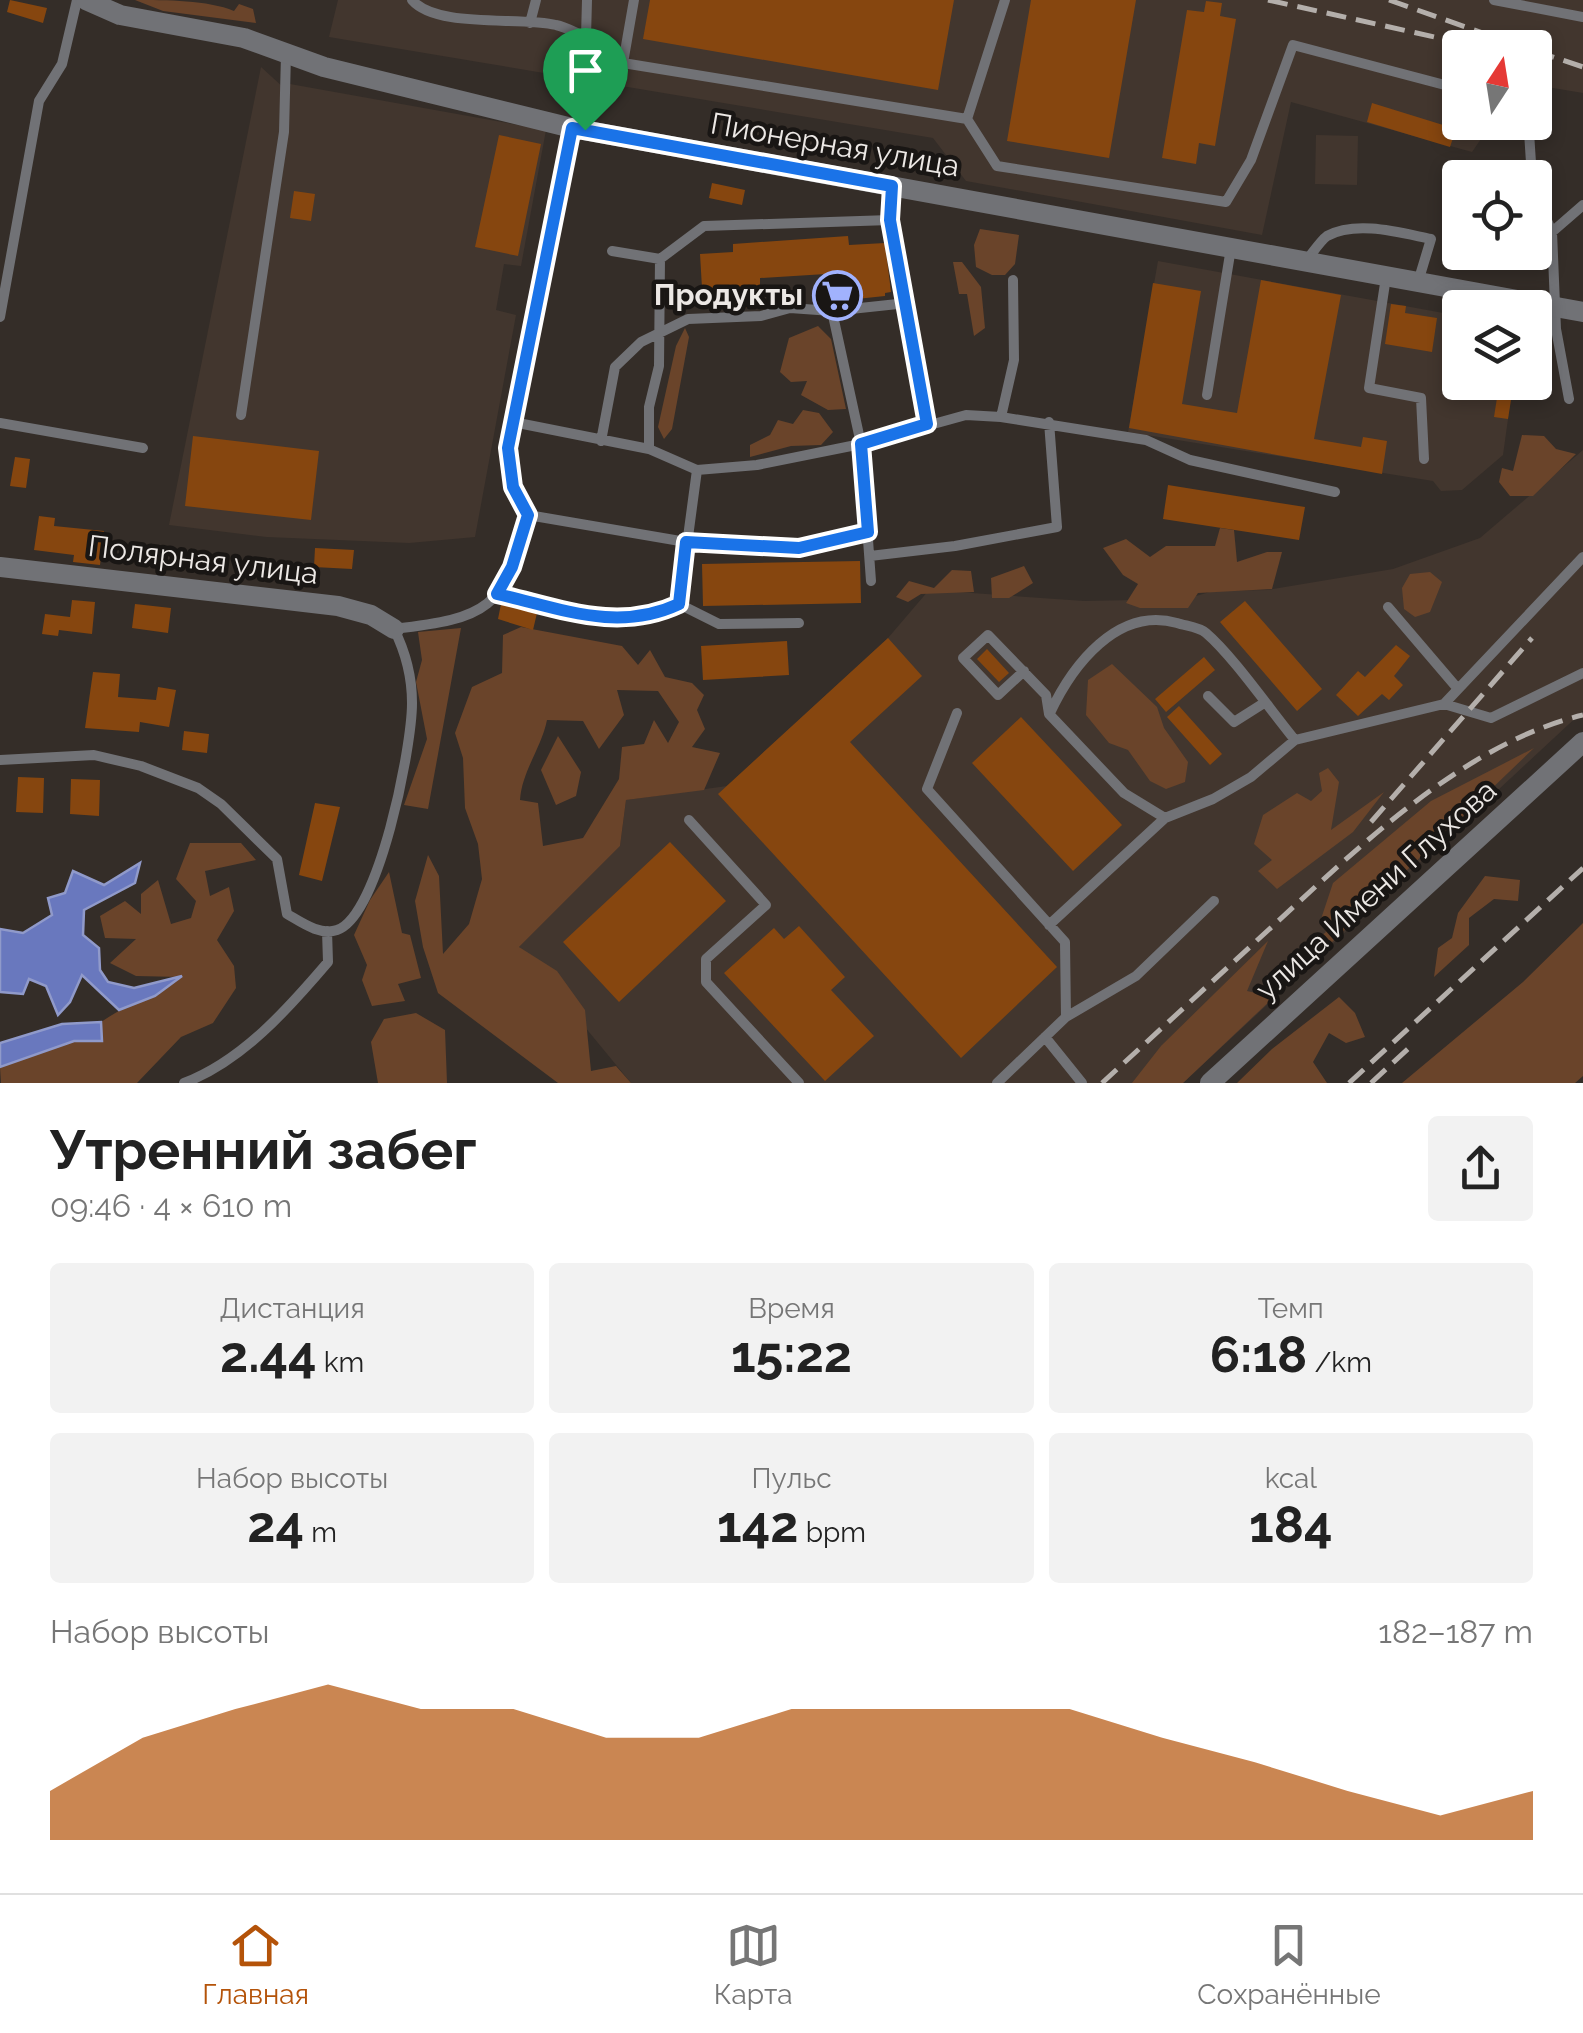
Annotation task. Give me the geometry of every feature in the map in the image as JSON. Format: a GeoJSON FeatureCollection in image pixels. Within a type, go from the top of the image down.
{"type":"FeatureCollection","features":[{"type":"Feature","properties":{"kind":"street","name":"Пионерная улица"},"geometry":{"type":"LineString","coordinates":[[86,0],[120,15],[244,38],[324,67],[578,129],[1583,312]]}},
{"type":"Feature","properties":{"kind":"street","name":"Полярная улица"},"geometry":{"type":"LineString","coordinates":[[0,567],[338,606],[371,615],[394,629]]}},
{"type":"Feature","properties":{"kind":"street","name":"улица Имени Глухова"},"geometry":{"type":"LineString","coordinates":[[1210,1083],[1583,742]]}},
{"type":"Feature","properties":{"kind":"lane"},"geometry":{"type":"LineString","coordinates":[[0,317],[39,101],[62,64],[77,0]]}},
{"type":"Feature","properties":{"kind":"lane"},"geometry":{"type":"LineString","coordinates":[[412,0],[420,9],[557,25],[586,36]]}},
{"type":"Feature","properties":{"kind":"lane"},"geometry":{"type":"LineString","coordinates":[[530,22],[536,0]]}},
{"type":"Feature","properties":{"kind":"lane"},"geometry":{"type":"LineString","coordinates":[[0,760],[94,755],[142,766],[198,788],[221,804],[277,859],[287,914],[326,932],[354,921],[374,880],[410,746],[409,672],[406,652],[394,629],[473,616],[497,594],[512,567],[528,515],[513,487],[508,448],[578,129],[594,84],[586,36],[587,0]]}},
{"type":"Feature","properties":{"kind":"lane"},"geometry":{"type":"LineString","coordinates":[[634,0],[623,63],[967,118],[997,166],[1226,202],[1251,160],[1293,45],[1442,83]]}},
{"type":"Feature","properties":{"kind":"lane"},"geometry":{"type":"LineString","coordinates":[[967,118],[1004,0]]}},
{"type":"Feature","properties":{"kind":"lane"},"geometry":{"type":"LineString","coordinates":[[1494,0],[1583,16]]}},
{"type":"Feature","properties":{"kind":"lane"},"geometry":{"type":"LineString","coordinates":[[241,415],[284,132],[286,53]]}},
{"type":"Feature","properties":{"kind":"lane"},"geometry":{"type":"LineString","coordinates":[[892,186],[890,220],[927,424]]}},
{"type":"Feature","properties":{"kind":"lane"},"geometry":{"type":"LineString","coordinates":[[1569,399],[1556,329],[1552,232],[1583,206]]}},
{"type":"Feature","properties":{"kind":"lane"},"geometry":{"type":"LineString","coordinates":[[612,251],[660,259],[704,226],[890,220]]}},
{"type":"Feature","properties":{"kind":"lane"},"geometry":{"type":"LineString","coordinates":[[1306,262],[1326,236],[1356,230],[1393,231],[1431,240],[1418,282]]}},
{"type":"Feature","properties":{"kind":"lane"},"geometry":{"type":"LineString","coordinates":[[1207,395],[1230,248]]}},
{"type":"Feature","properties":{"kind":"lane"},"geometry":{"type":"LineString","coordinates":[[649,449],[649,406],[659,366],[660,259]]}},
{"type":"Feature","properties":{"kind":"lane"},"geometry":{"type":"LineString","coordinates":[[1386,276],[1369,388],[1421,398],[1424,460]]}},
{"type":"Feature","properties":{"kind":"lane"},"geometry":{"type":"LineString","coordinates":[[1001,418],[1014,360],[1014,280]]}},
{"type":"Feature","properties":{"kind":"lane"},"geometry":{"type":"LineString","coordinates":[[601,442],[616,367],[641,342],[688,319],[761,316],[790,308],[832,311],[906,303]]}},
{"type":"Feature","properties":{"kind":"lane"},"geometry":{"type":"LineString","coordinates":[[832,311],[861,444],[871,580]]}},
{"type":"Feature","properties":{"kind":"lane"},"geometry":{"type":"LineString","coordinates":[[514,422],[649,449],[697,470],[756,465],[861,444],[966,415],[1048,422],[1146,440],[1190,460],[1335,492]]}},
{"type":"Feature","properties":{"kind":"lane"},"geometry":{"type":"LineString","coordinates":[[870,556],[955,546],[1057,527],[1048,422]]}},
{"type":"Feature","properties":{"kind":"lane"},"geometry":{"type":"LineString","coordinates":[[0,423],[143,448]]}},
{"type":"Feature","properties":{"kind":"lane"},"geometry":{"type":"LineString","coordinates":[[679,604],[697,470]]}},
{"type":"Feature","properties":{"kind":"lane"},"geometry":{"type":"LineString","coordinates":[[528,515],[686,542],[799,548],[868,532]]}},
{"type":"Feature","properties":{"kind":"lane"},"geometry":{"type":"LineString","coordinates":[[1444,704],[1583,557]]}},
{"type":"Feature","properties":{"kind":"lane"},"geometry":{"type":"LineString","coordinates":[[497,594],[604,618],[632,620],[679,604],[718,624],[799,623]]}},
{"type":"Feature","properties":{"kind":"lane"},"geometry":{"type":"LineString","coordinates":[[1388,607],[1458,689]]}},
{"type":"Feature","properties":{"kind":"lane"},"geometry":{"type":"LineString","coordinates":[[1049,714],[1065,681],[1102,641],[1128,625],[1166,620],[1204,631],[1295,740]]}},
{"type":"Feature","properties":{"kind":"lane"},"geometry":{"type":"LineString","coordinates":[[1024,671],[998,696],[963,658],[988,635],[1024,671],[1046,695],[1049,714],[1124,793],[1165,818]]}},
{"type":"Feature","properties":{"kind":"lane"},"geometry":{"type":"LineString","coordinates":[[1049,925],[1165,818],[1213,800],[1251,778],[1295,740],[1444,704],[1492,718],[1583,673]]}},
{"type":"Feature","properties":{"kind":"lane"},"geometry":{"type":"LineString","coordinates":[[1208,696],[1234,722],[1264,703]]}},
{"type":"Feature","properties":{"kind":"lane"},"geometry":{"type":"LineString","coordinates":[[957,713],[927,790],[1065,942],[1066,1017]]}},
{"type":"Feature","properties":{"kind":"lane"},"geometry":{"type":"LineString","coordinates":[[688,820],[766,905],[706,958],[706,982],[799,1083]]}},
{"type":"Feature","properties":{"kind":"lane"},"geometry":{"type":"LineString","coordinates":[[997,1083],[1066,1017],[1136,976],[1214,901]]}},
{"type":"Feature","properties":{"kind":"lane"},"geometry":{"type":"LineString","coordinates":[[184,1083],[218,1070],[283,1014],[328,962],[326,932]]}},
{"type":"Feature","properties":{"kind":"lane"},"geometry":{"type":"LineString","coordinates":[[1045,1037],[1082,1083]]}},
{"type":"Feature","properties":{"kind":"shaded area"},"geometry":{"type":"Polygon","coordinates":[[[135,0],[199,3],[234,11],[239,4],[253,9],[256,23],[163,11],[135,0]]]}},
{"type":"Feature","properties":{"kind":"shaded area"},"geometry":{"type":"Polygon","coordinates":[[[338,0],[1583,0],[1583,93],[1552,88],[1552,30],[1442,30],[1442,140],[1480,140],[1472,152],[1291,102],[1262,235],[966,181],[933,138],[329,37],[338,0]]]}},
{"type":"Feature","properties":{"kind":"shaded area"},"geometry":{"type":"Polygon","coordinates":[[[261,67],[284,88],[289,89],[290,84],[546,130],[521,266],[504,264],[496,310],[516,315],[475,537],[409,543],[267,537],[169,525],[261,67]]]}},
{"type":"Feature","properties":{"kind":"shaded area"},"geometry":{"type":"Polygon","coordinates":[[[1316,135],[1358,136],[1357,185],[1315,184],[1316,135]]]}},
{"type":"Feature","properties":{"kind":"shaded area"},"geometry":{"type":"Polygon","coordinates":[[[980,229],[1019,235],[1015,264],[1005,275],[992,275],[976,267],[974,245],[980,229]]]}},
{"type":"Feature","properties":{"kind":"shaded area"},"geometry":{"type":"Polygon","coordinates":[[[1158,261],[1442,313],[1442,400],[1511,400],[1503,455],[1462,490],[1441,491],[1433,481],[1128,432],[1158,261]]]}},
{"type":"Feature","properties":{"kind":"shaded area"},"geometry":{"type":"Polygon","coordinates":[[[953,262],[962,262],[981,287],[985,328],[974,336],[967,294],[959,294],[953,262]]]}},
{"type":"Feature","properties":{"kind":"shaded area"},"geometry":{"type":"Polygon","coordinates":[[[818,326],[831,339],[846,409],[828,410],[801,395],[807,381],[791,382],[780,372],[789,338],[818,326]]]}},
{"type":"Feature","properties":{"kind":"shaded area"},"geometry":{"type":"Polygon","coordinates":[[[685,328],[689,337],[672,429],[664,439],[658,427],[676,346],[685,328]]]}},
{"type":"Feature","properties":{"kind":"shaded area"},"geometry":{"type":"Polygon","coordinates":[[[803,410],[819,413],[833,432],[821,445],[791,446],[750,457],[750,445],[770,435],[778,420],[793,424],[803,410]]]}},
{"type":"Feature","properties":{"kind":"shaded area"},"geometry":{"type":"Polygon","coordinates":[[[1522,435],[1544,436],[1556,449],[1576,454],[1533,496],[1510,496],[1499,482],[1502,468],[1513,471],[1522,435]]]}},
{"type":"Feature","properties":{"kind":"shaded area"},"geometry":{"type":"Polygon","coordinates":[[[1583,450],[1583,711],[1183,1083],[631,1083],[519,947],[620,846],[626,800],[727,786],[888,638],[929,590],[1084,601],[1186,599],[1213,591],[1267,590],[1393,569],[1480,538],[1583,450]]]}},
{"type":"Feature","properties":{"kind":"shaded area"},"geometry":{"type":"Polygon","coordinates":[[[1220,528],[1234,530],[1237,562],[1267,552],[1282,552],[1272,589],[1198,593],[1188,608],[1140,608],[1126,603],[1138,584],[1123,575],[1103,548],[1126,539],[1150,557],[1166,546],[1215,546],[1220,528]]]}},
{"type":"Feature","properties":{"kind":"shaded area"},"geometry":{"type":"Polygon","coordinates":[[[1024,566],[1033,583],[1009,598],[992,598],[991,578],[1024,566]]]}},
{"type":"Feature","properties":{"kind":"shaded area"},"geometry":{"type":"Polygon","coordinates":[[[952,570],[971,571],[974,592],[921,594],[908,602],[896,597],[909,581],[934,588],[952,570]]]}},
{"type":"Feature","properties":{"kind":"shaded area"},"geometry":{"type":"Polygon","coordinates":[[[1430,572],[1442,582],[1430,612],[1415,617],[1404,609],[1402,588],[1410,574],[1430,572]]]}},
{"type":"Feature","properties":{"kind":"shaded area"},"geometry":{"type":"Polygon","coordinates":[[[521,627],[622,646],[638,665],[650,650],[665,677],[692,683],[704,695],[697,710],[705,729],[692,747],[720,753],[704,790],[626,800],[620,846],[519,947],[557,971],[585,1010],[591,1071],[616,1066],[631,1083],[558,1083],[438,993],[423,947],[415,901],[428,855],[439,876],[443,954],[469,924],[482,879],[478,844],[465,808],[463,758],[455,733],[472,687],[502,673],[503,635],[521,627]],[[617,690],[624,715],[599,749],[583,721],[547,720],[520,800],[538,803],[543,846],[583,838],[619,779],[622,747],[644,744],[654,720],[668,743],[679,722],[658,691],[617,690]]]}},
{"type":"Feature","properties":{"kind":"shaded area"},"geometry":{"type":"Polygon","coordinates":[[[461,628],[428,809],[404,805],[427,739],[416,682],[422,660],[418,632],[461,628]]]}},
{"type":"Feature","properties":{"kind":"shaded area"},"geometry":{"type":"Polygon","coordinates":[[[1112,664],[1157,707],[1164,728],[1188,762],[1185,782],[1166,789],[1150,781],[1128,750],[1109,743],[1086,715],[1088,680],[1112,664]]]}},
{"type":"Feature","properties":{"kind":"shaded area"},"geometry":{"type":"Polygon","coordinates":[[[558,736],[581,772],[576,796],[556,805],[541,770],[558,736]]]}},
{"type":"Feature","properties":{"kind":"shaded area"},"geometry":{"type":"Polygon","coordinates":[[[1534,748],[1307,966],[1306,949],[1326,932],[1321,919],[1333,883],[1431,801],[1534,748]]]}},
{"type":"Feature","properties":{"kind":"shaded area"},"geometry":{"type":"Polygon","coordinates":[[[1328,768],[1339,782],[1331,830],[1384,792],[1353,832],[1277,889],[1258,871],[1272,860],[1254,844],[1263,815],[1297,793],[1311,801],[1322,791],[1319,773],[1328,768]]]}},
{"type":"Feature","properties":{"kind":"shaded area"},"geometry":{"type":"Polygon","coordinates":[[[190,843],[241,843],[256,860],[205,871],[210,896],[229,887],[234,911],[217,940],[234,966],[236,988],[213,1023],[181,1037],[137,1083],[1,1083],[0,1067],[74,1041],[102,1041],[101,1022],[181,977],[136,976],[110,963],[136,939],[105,938],[100,916],[125,901],[141,914],[141,894],[158,880],[171,924],[191,918],[196,901],[176,879],[190,843]]]}},
{"type":"Feature","properties":{"kind":"shaded area"},"geometry":{"type":"Polygon","coordinates":[[[389,872],[402,933],[410,935],[421,978],[398,984],[405,1001],[372,1006],[362,980],[367,965],[354,935],[370,900],[389,872]]]}},
{"type":"Feature","properties":{"kind":"shaded area"},"geometry":{"type":"Polygon","coordinates":[[[1485,876],[1520,880],[1518,901],[1494,899],[1469,918],[1469,945],[1434,977],[1438,948],[1452,938],[1458,913],[1485,876]]]}},
{"type":"Feature","properties":{"kind":"shaded area"},"geometry":{"type":"Polygon","coordinates":[[[1583,923],[1583,1076],[1575,1083],[1402,1083],[1523,982],[1583,923]]]}},
{"type":"Feature","properties":{"kind":"shaded area"},"geometry":{"type":"Polygon","coordinates":[[[1268,941],[1247,991],[1274,997],[1183,1083],[1132,1083],[1161,1046],[1268,941]]]}},
{"type":"Feature","properties":{"kind":"shaded area"},"geometry":{"type":"Polygon","coordinates":[[[1339,997],[1355,1013],[1365,1037],[1346,1043],[1329,1033],[1313,1062],[1327,1083],[1237,1083],[1272,1049],[1339,997]]]}},
{"type":"Feature","properties":{"kind":"shaded area"},"geometry":{"type":"Polygon","coordinates":[[[416,1013],[445,1030],[447,1083],[378,1083],[371,1042],[384,1019],[416,1013]]]}},
{"type":"Feature","properties":{"kind":"water"},"geometry":{"type":"Polygon","coordinates":[[[140,863],[135,883],[84,910],[83,935],[99,948],[100,970],[108,982],[134,988],[182,976],[155,996],[119,1010],[82,975],[70,1002],[58,1015],[46,986],[29,979],[23,994],[0,992],[0,929],[23,933],[52,915],[48,898],[65,893],[73,871],[104,885],[140,863]]]}},
{"type":"Feature","properties":{"kind":"water"},"geometry":{"type":"Polygon","coordinates":[[[101,1022],[102,1041],[74,1041],[0,1067],[0,1043],[62,1024],[101,1022]]]}},
{"type":"Feature","properties":{"kind":"building"},"geometry":{"type":"Polygon","coordinates":[[[10,0],[47,8],[43,23],[7,12],[10,0]]]}},
{"type":"Feature","properties":{"kind":"building"},"geometry":{"type":"Polygon","coordinates":[[[650,0],[954,0],[938,90],[643,39],[650,0]]]}},
{"type":"Feature","properties":{"kind":"building"},"geometry":{"type":"Polygon","coordinates":[[[1031,0],[1136,0],[1109,158],[1007,141],[1031,0]]]}},
{"type":"Feature","properties":{"kind":"building"},"geometry":{"type":"Polygon","coordinates":[[[1206,1],[1222,3],[1220,16],[1236,19],[1215,146],[1199,143],[1196,164],[1162,158],[1187,10],[1204,12],[1206,1]]]}},
{"type":"Feature","properties":{"kind":"building"},"geometry":{"type":"Polygon","coordinates":[[[1372,103],[1442,125],[1442,140],[1452,140],[1450,147],[1367,122],[1372,103]]]}},
{"type":"Feature","properties":{"kind":"building"},"geometry":{"type":"Polygon","coordinates":[[[499,135],[541,144],[518,256],[475,247],[499,135]]]}},
{"type":"Feature","properties":{"kind":"building"},"geometry":{"type":"Polygon","coordinates":[[[712,183],[745,190],[742,205],[709,198],[712,183]]]}},
{"type":"Feature","properties":{"kind":"building"},"geometry":{"type":"Polygon","coordinates":[[[294,191],[315,194],[311,221],[290,218],[294,191]]]}},
{"type":"Feature","properties":{"kind":"building"},"geometry":{"type":"Polygon","coordinates":[[[848,236],[849,245],[885,243],[891,292],[885,296],[828,302],[826,274],[760,278],[760,307],[703,305],[700,254],[733,252],[733,244],[848,236]]]}},
{"type":"Feature","properties":{"kind":"building"},"geometry":{"type":"Polygon","coordinates":[[[1261,280],[1341,295],[1314,439],[1361,447],[1363,437],[1387,441],[1382,474],[1129,428],[1153,283],[1201,291],[1182,404],[1237,413],[1261,280]]]}},
{"type":"Feature","properties":{"kind":"building"},"geometry":{"type":"Polygon","coordinates":[[[1391,304],[1406,306],[1405,313],[1437,318],[1432,352],[1385,344],[1391,304]]]}},
{"type":"Feature","properties":{"kind":"building"},"geometry":{"type":"Polygon","coordinates":[[[1497,400],[1511,400],[1508,419],[1494,417],[1497,400]]]}},
{"type":"Feature","properties":{"kind":"building"},"geometry":{"type":"Polygon","coordinates":[[[193,436],[319,451],[311,520],[185,506],[193,436]]]}},
{"type":"Feature","properties":{"kind":"building"},"geometry":{"type":"Polygon","coordinates":[[[15,457],[30,459],[26,488],[10,486],[15,457]]]}},
{"type":"Feature","properties":{"kind":"building"},"geometry":{"type":"Polygon","coordinates":[[[1168,485],[1305,507],[1299,540],[1163,519],[1168,485]]]}},
{"type":"Feature","properties":{"kind":"building"},"geometry":{"type":"Polygon","coordinates":[[[39,516],[55,518],[54,526],[104,531],[100,565],[73,562],[74,555],[34,550],[39,516]]]}},
{"type":"Feature","properties":{"kind":"building"},"geometry":{"type":"Polygon","coordinates":[[[315,548],[354,550],[352,569],[314,567],[315,548]]]}},
{"type":"Feature","properties":{"kind":"building"},"geometry":{"type":"Polygon","coordinates":[[[860,561],[861,603],[703,606],[702,564],[860,561]]]}},
{"type":"Feature","properties":{"kind":"building"},"geometry":{"type":"Polygon","coordinates":[[[72,600],[95,602],[92,634],[59,630],[58,636],[42,634],[45,614],[70,617],[72,600]]]}},
{"type":"Feature","properties":{"kind":"building"},"geometry":{"type":"Polygon","coordinates":[[[1245,601],[1322,689],[1297,711],[1220,622],[1245,601]]]}},
{"type":"Feature","properties":{"kind":"building"},"geometry":{"type":"Polygon","coordinates":[[[135,604],[171,608],[168,633],[132,628],[135,604]]]}},
{"type":"Feature","properties":{"kind":"building"},"geometry":{"type":"Polygon","coordinates":[[[501,604],[537,613],[533,630],[498,619],[501,604]]]}},
{"type":"Feature","properties":{"kind":"building"},"geometry":{"type":"Polygon","coordinates":[[[888,638],[922,676],[850,742],[1057,967],[961,1058],[718,794],[888,638]]]}},
{"type":"Feature","properties":{"kind":"building"},"geometry":{"type":"Polygon","coordinates":[[[787,641],[789,675],[703,680],[701,646],[787,641]]]}},
{"type":"Feature","properties":{"kind":"building"},"geometry":{"type":"Polygon","coordinates":[[[1396,645],[1410,656],[1394,676],[1403,685],[1389,700],[1382,694],[1358,716],[1336,695],[1358,671],[1365,677],[1396,645]]]}},
{"type":"Feature","properties":{"kind":"building"},"geometry":{"type":"Polygon","coordinates":[[[987,649],[1009,673],[999,682],[977,659],[987,649]]]}},
{"type":"Feature","properties":{"kind":"building"},"geometry":{"type":"Polygon","coordinates":[[[1204,657],[1215,670],[1166,712],[1155,699],[1204,657]]]}},
{"type":"Feature","properties":{"kind":"building"},"geometry":{"type":"Polygon","coordinates":[[[93,672],[120,674],[118,697],[156,700],[158,687],[176,690],[169,727],[140,722],[139,732],[85,728],[93,672]]]}},
{"type":"Feature","properties":{"kind":"building"},"geometry":{"type":"Polygon","coordinates":[[[1179,706],[1222,754],[1210,765],[1167,717],[1179,706]]]}},
{"type":"Feature","properties":{"kind":"building"},"geometry":{"type":"Polygon","coordinates":[[[1021,717],[1122,825],[1073,871],[972,763],[1021,717]]]}},
{"type":"Feature","properties":{"kind":"building"},"geometry":{"type":"Polygon","coordinates":[[[184,731],[209,734],[207,753],[182,750],[184,731]]]}},
{"type":"Feature","properties":{"kind":"building"},"geometry":{"type":"Polygon","coordinates":[[[18,777],[44,778],[43,813],[16,812],[18,777]]]}},
{"type":"Feature","properties":{"kind":"building"},"geometry":{"type":"Polygon","coordinates":[[[71,779],[100,780],[99,816],[70,814],[71,779]]]}},
{"type":"Feature","properties":{"kind":"building"},"geometry":{"type":"Polygon","coordinates":[[[315,803],[340,807],[322,881],[299,875],[315,803]]]}},
{"type":"Feature","properties":{"kind":"building"},"geometry":{"type":"Polygon","coordinates":[[[670,842],[726,901],[619,1002],[563,942],[670,842]]]}},
{"type":"Feature","properties":{"kind":"building"},"geometry":{"type":"Polygon","coordinates":[[[799,926],[845,977],[831,990],[874,1036],[825,1081],[724,973],[774,928],[784,939],[799,926]]]}},
{"type":"Feature","properties":{"kind":"railway"},"geometry":{"type":"LineString","coordinates":[[1268,0],[1442,39]]}},
{"type":"Feature","properties":{"kind":"railway"},"geometry":{"type":"LineString","coordinates":[[1389,0],[1474,30]]}},
{"type":"Feature","properties":{"kind":"railway"},"geometry":{"type":"LineString","coordinates":[[1552,57],[1583,67]]}},
{"type":"Feature","properties":{"kind":"railway"},"geometry":{"type":"LineString","coordinates":[[1371,822],[1532,638]]}},
{"type":"Feature","properties":{"kind":"railway"},"geometry":{"type":"LineString","coordinates":[[1102,1083],[1344,861],[1418,800],[1498,748],[1583,715]]}},
{"type":"Feature","properties":{"kind":"railway"},"geometry":{"type":"LineString","coordinates":[[1349,1083],[1583,868]]}},
{"type":"Feature","properties":{"kind":"railway"},"geometry":{"type":"LineString","coordinates":[[1371,1083],[1411,1046]]}},
{"type":"Feature","properties":{"kind":"place","name":"Продукты"},"geometry":{"type":"Point","coordinates":[838,295]}},
{"type":"Feature","properties":{"kind":"route"},"geometry":{"type":"LineString","coordinates":[[572,128],[585,130],[892,186],[890,220],[927,424],[861,444],[868,532],[799,548],[686,542],[679,604],[632,620],[604,618],[497,594],[512,567],[528,515],[513,487],[508,448],[572,128]]}}]}
